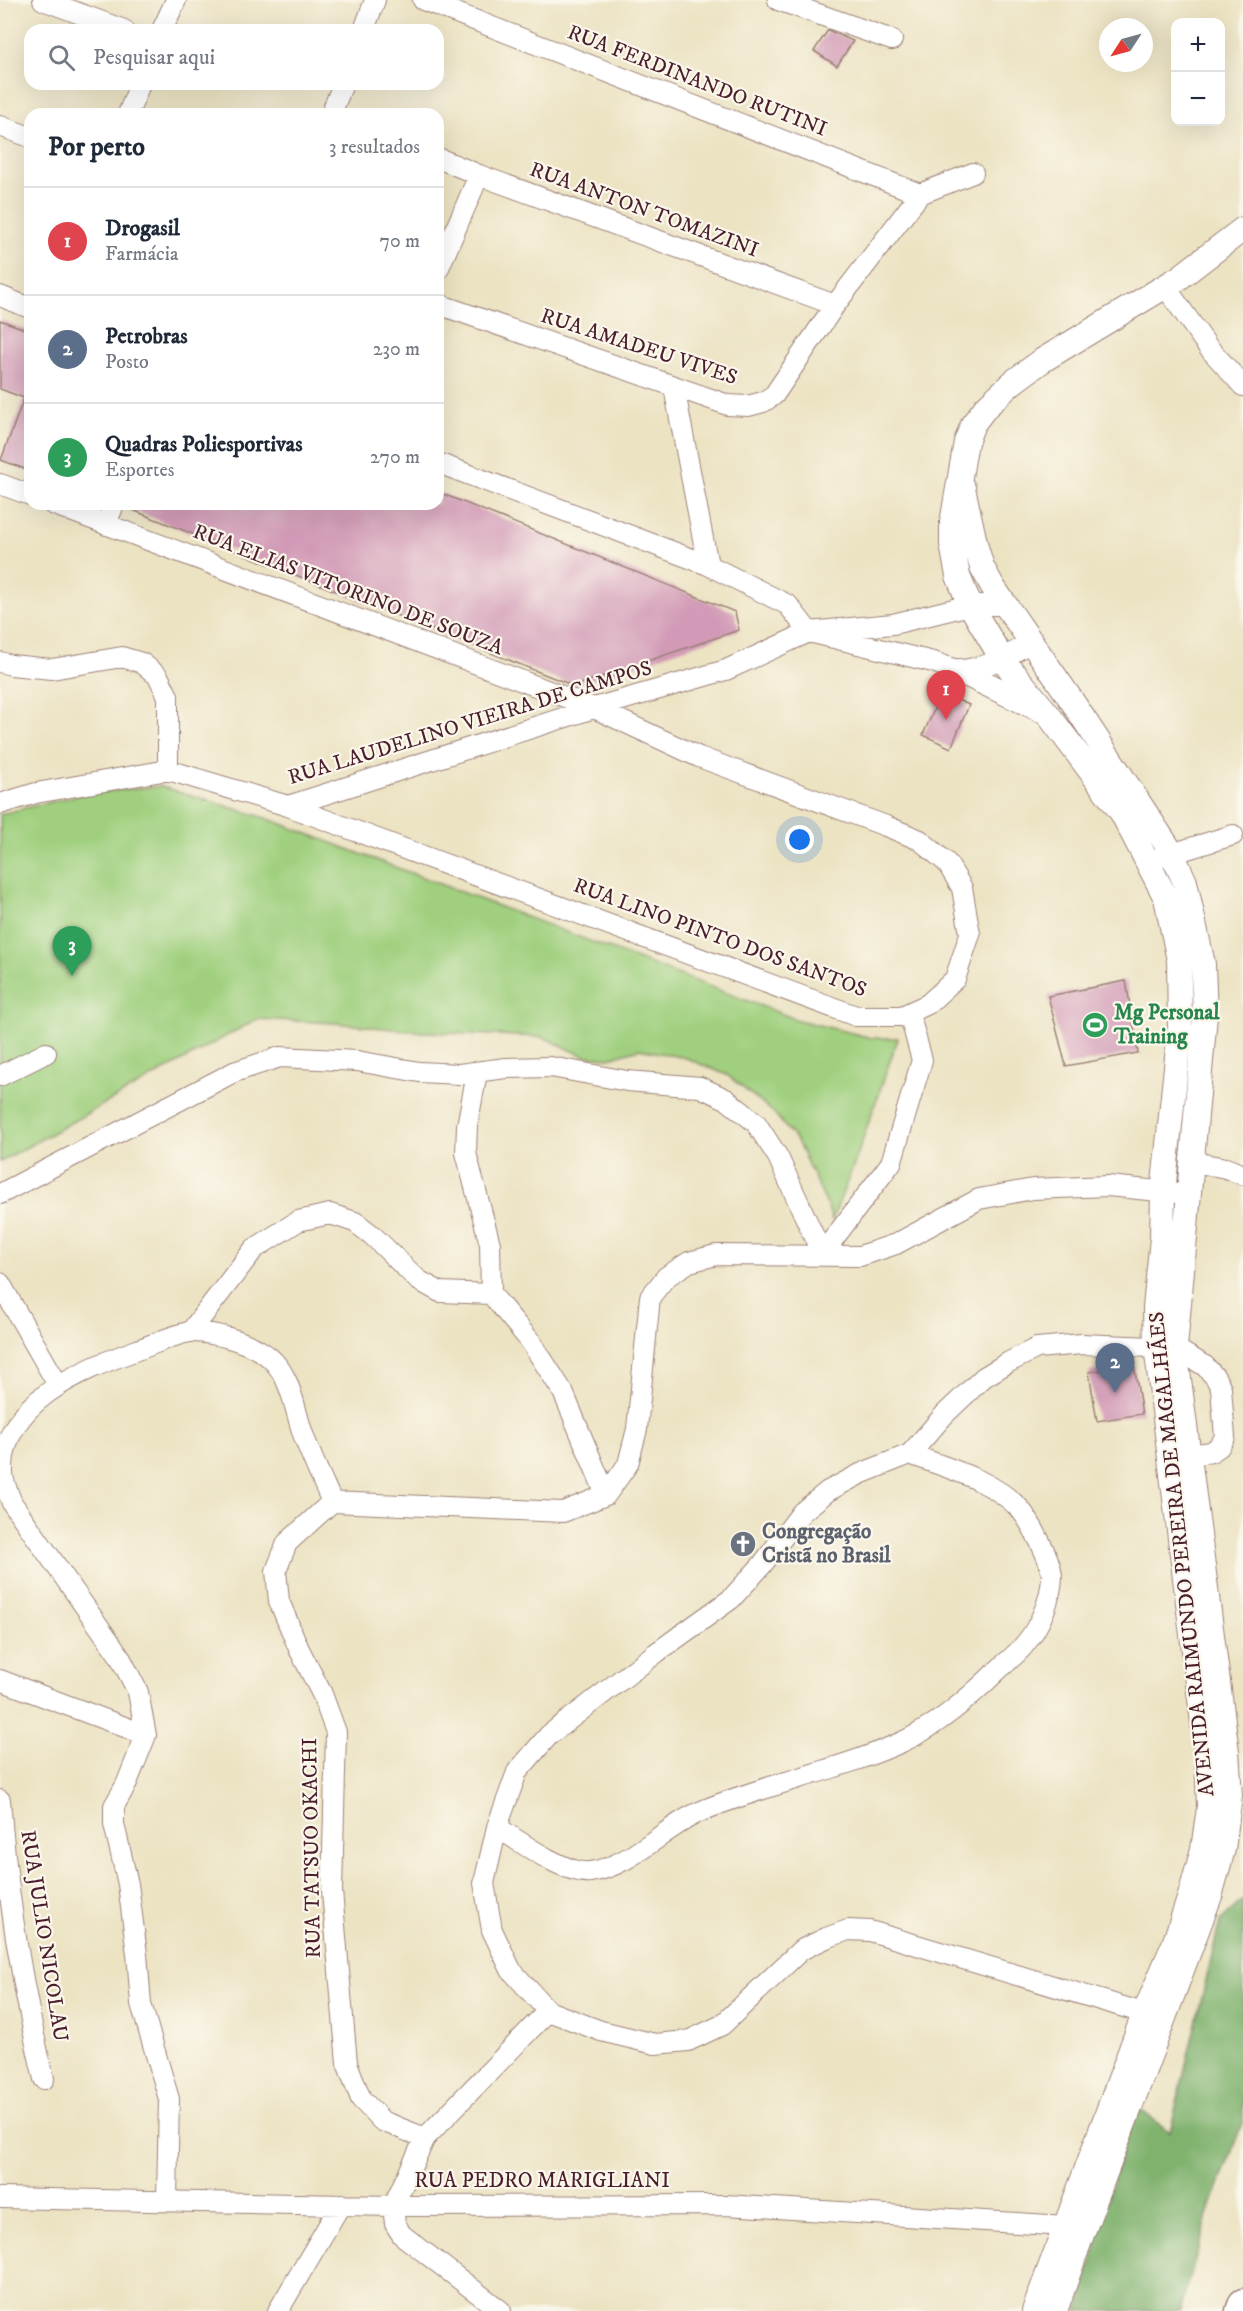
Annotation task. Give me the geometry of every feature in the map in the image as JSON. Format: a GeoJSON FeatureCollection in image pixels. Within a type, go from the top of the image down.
{"type":"FeatureCollection","features":[{"type":"Feature","properties":{"kind":"highway"},"geometry":{"type":"LineString","coordinates":[[1240,2311],[1243,2303]]}},
{"type":"Feature","properties":{"kind":"main road","name":"AVENIDA RAIMUNDO PEREIRA DE MAGALHÃES"},"geometry":{"type":"LineString","coordinates":[[1034,2311],[1075,2228],[1154,2016],[1210,1896],[1223,1849],[1230,1795],[1227,1752],[1179,1457],[1166,1347],[1155,1308],[1162,1238],[1163,1192],[1180,1028],[1179,960],[1166,898],[1122,813],[1047,713],[1002,659],[970,605],[958,576],[952,544],[952,522],[966,442],[973,424],[986,407],[1013,382],[1044,360],[1165,286],[1243,229]]}},
{"type":"Feature","properties":{"kind":"main road","name":"AVENIDA RAIMUNDO PEREIRA DE MAGALHÃES"},"geometry":{"type":"LineString","coordinates":[[960,474],[967,513],[982,567],[1005,605],[1122,773],[1173,853],[1185,882],[1203,964],[1205,1016],[1193,1162],[1166,1347]]}},
{"type":"Feature","properties":{"kind":"main road"},"geometry":{"type":"LineString","coordinates":[[959,671],[1047,713]]}},
{"type":"Feature","properties":{"kind":"main road","name":"AVENIDA RAIMUNDO PEREIRA DE MAGALHÃES"},"geometry":{"type":"LineString","coordinates":[[1055,2311],[1075,2228]]}},
{"type":"Feature","properties":{"kind":"street"},"geometry":{"type":"LineString","coordinates":[[43,0],[108,24]]}},
{"type":"Feature","properties":{"kind":"street"},"geometry":{"type":"LineString","coordinates":[[165,24],[176,0]]}},
{"type":"Feature","properties":{"kind":"street"},"geometry":{"type":"LineString","coordinates":[[366,24],[375,0]]}},
{"type":"Feature","properties":{"kind":"street","name":"RUA FERDINANDO RUTINI"},"geometry":{"type":"LineString","coordinates":[[423,0],[920,194]]}},
{"type":"Feature","properties":{"kind":"street"},"geometry":{"type":"LineString","coordinates":[[778,0],[892,40]]}},
{"type":"Feature","properties":{"kind":"street"},"geometry":{"type":"LineString","coordinates":[[130,108],[138,90]]}},
{"type":"Feature","properties":{"kind":"street"},"geometry":{"type":"LineString","coordinates":[[335,108],[341,90]]}},
{"type":"Feature","properties":{"kind":"street"},"geometry":{"type":"LineString","coordinates":[[0,126],[24,135]]}},
{"type":"Feature","properties":{"kind":"street","name":"RUA ANTON TOMAZINI"},"geometry":{"type":"LineString","coordinates":[[444,160],[835,305]]}},
{"type":"Feature","properties":{"kind":"street"},"geometry":{"type":"LineString","coordinates":[[920,194],[973,173]]}},
{"type":"Feature","properties":{"kind":"street"},"geometry":{"type":"LineString","coordinates":[[444,256],[479,175]]}},
{"type":"Feature","properties":{"kind":"street","name":"RUA AMADEU VIVES"},"geometry":{"type":"LineString","coordinates":[[444,306],[728,405],[748,406],[763,402],[774,395],[835,305],[920,194]]}},
{"type":"Feature","properties":{"kind":"street"},"geometry":{"type":"LineString","coordinates":[[1165,286],[1208,348],[1243,386]]}},
{"type":"Feature","properties":{"kind":"street"},"geometry":{"type":"LineString","coordinates":[[0,296],[24,306]]}},
{"type":"Feature","properties":{"kind":"street"},"geometry":{"type":"LineString","coordinates":[[674,387],[708,565]]}},
{"type":"Feature","properties":{"kind":"street"},"geometry":{"type":"LineString","coordinates":[[444,465],[708,565],[788,605],[809,632],[933,662],[959,671],[1002,659],[1031,642]]}},
{"type":"Feature","properties":{"kind":"street"},"geometry":{"type":"LineString","coordinates":[[0,484],[24,493]]}},
{"type":"Feature","properties":{"kind":"street","name":"RUA ELIAS VITORINO DE SOUZA"},"geometry":{"type":"LineString","coordinates":[[67,510],[594,708]]}},
{"type":"Feature","properties":{"kind":"street"},"geometry":{"type":"LineString","coordinates":[[106,525],[112,510]]}},
{"type":"Feature","properties":{"kind":"street","name":"RUA LAUDELINO VIEIRA DE CAMPOS"},"geometry":{"type":"LineString","coordinates":[[0,804],[36,793],[168,770],[288,806],[594,708],[726,670],[809,632],[893,624],[970,605],[1005,605]]}},
{"type":"Feature","properties":{"kind":"street"},"geometry":{"type":"LineString","coordinates":[[0,662],[52,669],[122,657],[142,663],[158,676],[168,696],[168,770]]}},
{"type":"Feature","properties":{"kind":"street","name":"RUA LINO PINTO DOS SANTOS"},"geometry":{"type":"LineString","coordinates":[[288,806],[856,1016],[902,1016],[928,1004],[955,979],[970,934],[962,888],[947,863],[920,840],[699,757],[594,708]]}},
{"type":"Feature","properties":{"kind":"street"},"geometry":{"type":"LineString","coordinates":[[1148,862],[1173,853],[1233,838]]}},
{"type":"Feature","properties":{"kind":"street"},"geometry":{"type":"LineString","coordinates":[[822,1254],[891,1164],[922,1060],[909,1013]]}},
{"type":"Feature","properties":{"kind":"street"},"geometry":{"type":"LineString","coordinates":[[0,1076],[46,1053]]}},
{"type":"Feature","properties":{"kind":"street"},"geometry":{"type":"LineString","coordinates":[[0,1194],[234,1072],[280,1057],[357,1061],[419,1072],[459,1074],[506,1068],[550,1067],[627,1081],[700,1087],[726,1099],[756,1123],[778,1157],[822,1254]]}},
{"type":"Feature","properties":{"kind":"street"},"geometry":{"type":"LineString","coordinates":[[477,1072],[467,1126],[466,1153],[490,1245],[491,1294],[531,1342],[562,1392],[606,1495]]}},
{"type":"Feature","properties":{"kind":"street"},"geometry":{"type":"LineString","coordinates":[[1193,1162],[1226,1168],[1243,1174]]}},
{"type":"Feature","properties":{"kind":"street"},"geometry":{"type":"LineString","coordinates":[[166,2200],[169,2099],[141,2004],[138,1954],[128,1884],[114,1824],[114,1806],[126,1785],[146,1735],[138,1692],[119,1656],[12,1503],[3,1475],[4,1452],[15,1426],[40,1399],[58,1385],[111,1360],[190,1331],[229,1338],[263,1352],[278,1366],[288,1384],[302,1431],[332,1502],[564,1512],[606,1495],[628,1464],[637,1429],[650,1297],[666,1277],[688,1262],[716,1255],[860,1256],[896,1244],[979,1199],[1033,1189],[1108,1186],[1189,1194]]}},
{"type":"Feature","properties":{"kind":"street"},"geometry":{"type":"LineString","coordinates":[[190,1331],[254,1249],[298,1221],[330,1214],[355,1222],[372,1235],[418,1280],[440,1292],[491,1294]]}},
{"type":"Feature","properties":{"kind":"street"},"geometry":{"type":"LineString","coordinates":[[0,1283],[58,1385]]}},
{"type":"Feature","properties":{"kind":"street"},"geometry":{"type":"LineString","coordinates":[[1154,2016],[870,1931],[848,1930],[801,1950],[722,2025],[688,2041],[655,2044],[601,2031],[548,2011],[511,1970],[492,1930],[484,1883],[497,1827],[517,1772],[549,1735],[731,1599],[762,1565],[802,1512],[828,1491],[860,1474],[910,1454],[945,1414],[984,1377],[1037,1348],[1082,1344],[1166,1347],[1205,1366],[1221,1388],[1225,1437],[1219,1447],[1211,1452],[1179,1457]]}},
{"type":"Feature","properties":{"kind":"street"},"geometry":{"type":"LineString","coordinates":[[497,1827],[547,1859],[586,1872],[612,1867],[675,1825],[701,1811],[752,1792],[861,1758],[904,1741],[961,1706],[1026,1643],[1046,1606],[1052,1575],[1041,1542],[1019,1509],[993,1487],[910,1454]]}},
{"type":"Feature","properties":{"kind":"street","name":"RUA TATSUO OKACHI"},"geometry":{"type":"LineString","coordinates":[[332,1502],[287,1543],[276,1571],[279,1601],[298,1649],[322,1694],[336,1732],[333,1890],[347,2063],[361,2099],[382,2121],[425,2139]]}},
{"type":"Feature","properties":{"kind":"street"},"geometry":{"type":"LineString","coordinates":[[0,1680],[146,1735]]}},
{"type":"Feature","properties":{"kind":"street","name":"RUA JULIO NICOLAU"},"geometry":{"type":"LineString","coordinates":[[0,1800],[4,1858],[27,2007],[44,2079]]}},
{"type":"Feature","properties":{"kind":"street"},"geometry":{"type":"LineString","coordinates":[[501,2311],[402,2235],[395,2224],[393,2206],[425,2139],[548,2011]]}},
{"type":"Feature","properties":{"kind":"street","name":"RUA PEDRO MARIGLIANI"},"geometry":{"type":"LineString","coordinates":[[0,2198],[393,2206],[725,2205],[1075,2228]]}},
{"type":"Feature","properties":{"kind":"street"},"geometry":{"type":"LineString","coordinates":[[278,2311],[341,2204]]}},
{"type":"Feature","properties":{"kind":"green space"},"geometry":{"type":"Polygon","coordinates":[[[160,786],[266,818],[798,1020],[872,1038],[898,1038],[832,1220],[797,1141],[774,1113],[727,1075],[686,1058],[639,1049],[609,1058],[584,1056],[543,1037],[423,1032],[335,1023],[257,1019],[0,1162],[0,814],[84,794],[160,786]]]}},
{"type":"Feature","properties":{"kind":"green space"},"geometry":{"type":"Polygon","coordinates":[[[1243,1900],[1243,2121],[1211,2206],[1180,2311],[1078,2311],[1115,2173],[1138,2108],[1170,2132],[1220,1921],[1243,1900]]]}},
{"type":"Feature","properties":{"kind":"building"},"geometry":{"type":"Polygon","coordinates":[[[828,30],[853,41],[837,66],[814,51],[828,30]]]}},
{"type":"Feature","properties":{"kind":"building"},"geometry":{"type":"Polygon","coordinates":[[[0,320],[24,329],[24,398],[0,389],[0,320]]]}},
{"type":"Feature","properties":{"kind":"building"},"geometry":{"type":"Polygon","coordinates":[[[24,398],[24,469],[1,460],[24,398]]]}},
{"type":"Feature","properties":{"kind":"building"},"geometry":{"type":"Polygon","coordinates":[[[444,494],[735,612],[739,630],[574,686],[133,510],[444,510],[444,494]]]}},
{"type":"Feature","properties":{"kind":"building"},"geometry":{"type":"Polygon","coordinates":[[[949,696],[969,705],[951,748],[923,735],[937,703],[949,696]]]}},
{"type":"Feature","properties":{"kind":"building","name":"Mg Personal Training"},"geometry":{"type":"Polygon","coordinates":[[[1126,981],[1138,1053],[1066,1066],[1048,996],[1126,981]]]}},
{"type":"Feature","properties":{"kind":"building"},"geometry":{"type":"Polygon","coordinates":[[[1134,1365],[1142,1414],[1097,1421],[1089,1372],[1134,1365]]]}},
{"type":"Feature","properties":{"kind":"place","name":"Drogasil"},"geometry":{"type":"Point","coordinates":[946,720]}},
{"type":"Feature","properties":{"kind":"place","name":"Quadras Poliesportivas"},"geometry":{"type":"Point","coordinates":[72,976]}},
{"type":"Feature","properties":{"kind":"place","name":"Mg Personal Training"},"geometry":{"type":"Point","coordinates":[1095,1025]}},
{"type":"Feature","properties":{"kind":"place","name":"Petrobras"},"geometry":{"type":"Point","coordinates":[1115,1393]}},
{"type":"Feature","properties":{"kind":"place","name":"Congregação Cristã no Brasil"},"geometry":{"type":"Point","coordinates":[743,1544]}}]}
